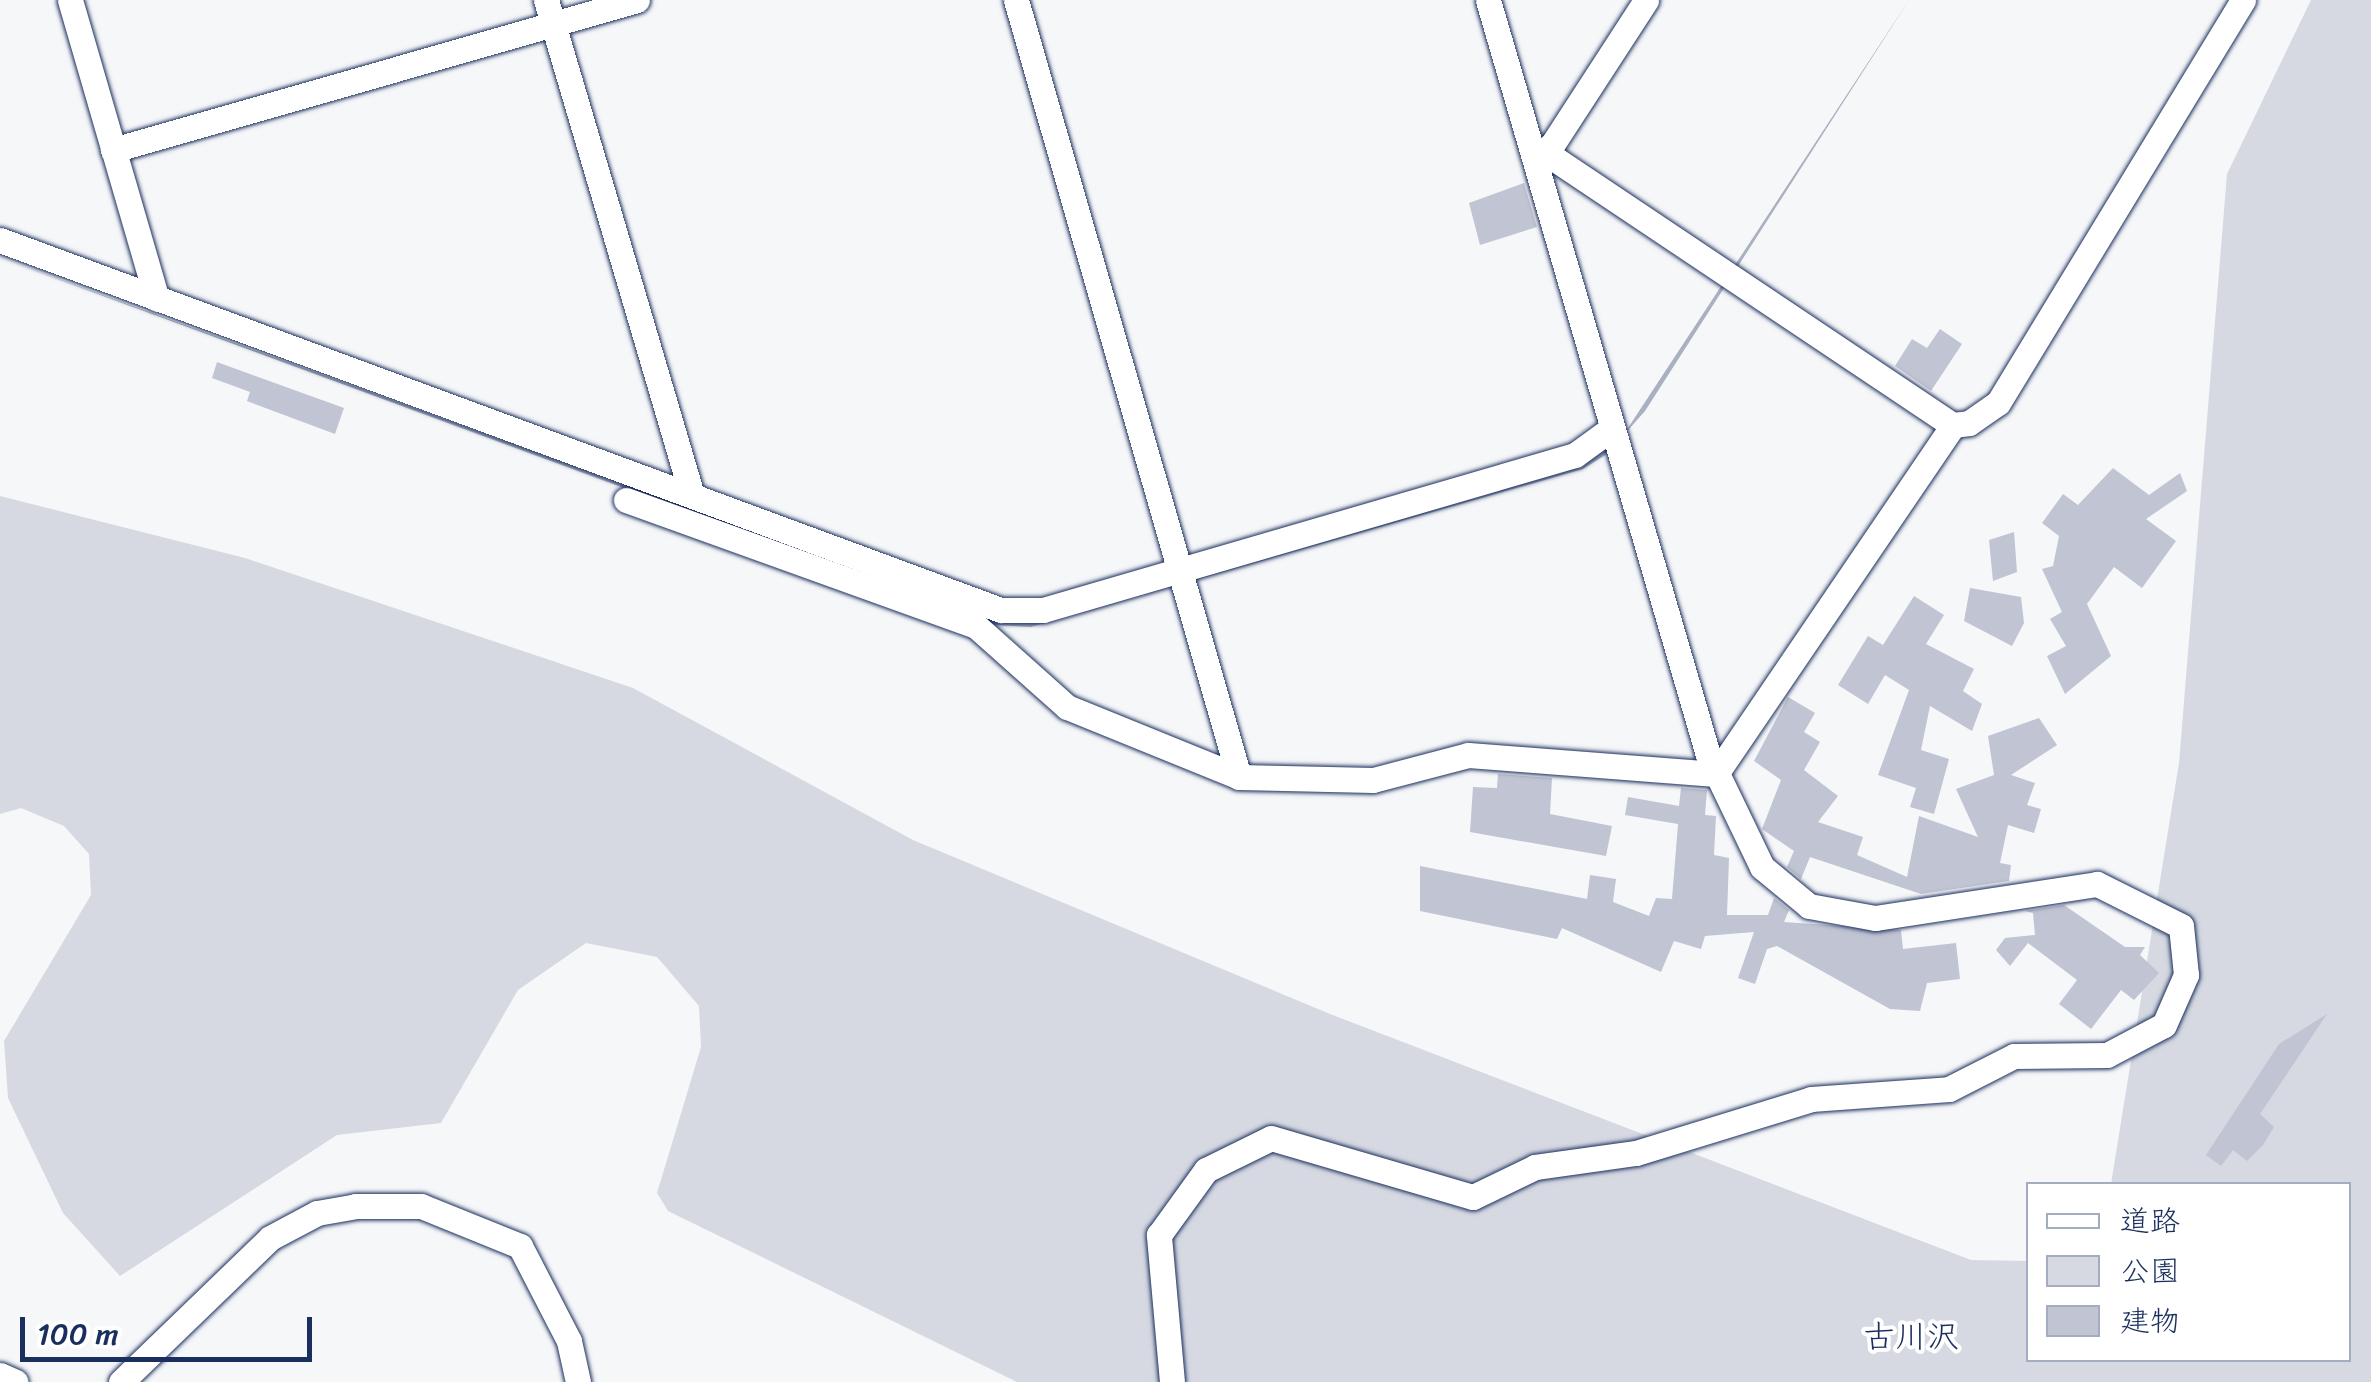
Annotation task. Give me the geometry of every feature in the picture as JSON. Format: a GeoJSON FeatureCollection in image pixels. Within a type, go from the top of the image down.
{"type":"FeatureCollection","features":[{"type":"Feature","properties":{"kind":"street"},"geometry":{"type":"LineString","coordinates":[[70,0],[157,299]]}},
{"type":"Feature","properties":{"kind":"street"},"geometry":{"type":"LineString","coordinates":[[114,150],[550,12],[636,0]]}},
{"type":"Feature","properties":{"kind":"street"},"geometry":{"type":"LineString","coordinates":[[1016,0],[1239,777]]}},
{"type":"Feature","properties":{"kind":"street"},"geometry":{"type":"LineString","coordinates":[[1172,1382],[1159,1234],[1206,1170],[1270,1138],[1472,1198],[1535,1167],[1636,1153],[1811,1100],[1949,1089],[2014,1056],[2107,1055],[2164,1025],[2190,950],[2181,926],[2139,901],[2070,882],[1907,917],[1809,906],[1762,867],[1716,774],[1488,0]]}},
{"type":"Feature","properties":{"kind":"street"},"geometry":{"type":"LineString","coordinates":[[1534,157],[1552,145],[1646,0]]}},
{"type":"Feature","properties":{"kind":"street"},"geometry":{"type":"LineString","coordinates":[[1716,774],[1953,424],[1998,403],[2243,0]]}},
{"type":"Feature","properties":{"kind":"street"},"geometry":{"type":"LineString","coordinates":[[550,12],[691,492]]}},
{"type":"Feature","properties":{"kind":"street"},"geometry":{"type":"LineString","coordinates":[[1534,157],[1552,157],[1953,424]]}},
{"type":"Feature","properties":{"kind":"street"},"geometry":{"type":"LineString","coordinates":[[0,240],[691,492],[1001,610],[1043,610],[1575,454],[1612,428]]}},
{"type":"Feature","properties":{"kind":"street"},"geometry":{"type":"LineString","coordinates":[[626,500],[976,626],[1067,707],[1239,777],[1373,780],[1468,755],[1716,774]]}},
{"type":"Feature","properties":{"kind":"street"},"geometry":{"type":"LineString","coordinates":[[121,1382],[270,1238],[316,1213],[388,1206],[446,1212],[520,1246],[568,1341],[578,1382]]}},
{"type":"Feature","properties":{"kind":"street"},"geometry":{"type":"LineString","coordinates":[[0,1375],[16,1382]]}},
{"type":"Feature","properties":{"kind":"green space"},"geometry":{"type":"Polygon","coordinates":[[[2311,0],[2371,0],[2371,1382],[1017,1382],[668,1211],[657,1193],[701,1047],[699,1006],[657,957],[586,943],[518,990],[441,1123],[337,1135],[120,1276],[63,1213],[8,1098],[4,1041],[91,895],[89,854],[64,826],[21,808],[0,814],[0,496],[245,558],[633,688],[913,840],[1330,1014],[1971,1260],[2026,1261],[2026,1362],[2351,1362],[2351,1182],[2111,1182],[2179,763],[2227,174],[2311,0]]]}},
{"type":"Feature","properties":{"kind":"water"},"geometry":{"type":"Polygon","coordinates":[[[1909,0],[1645,411],[1607,454],[1583,469],[1031,627],[996,625],[0,258],[991,617],[1033,623],[1215,572],[1626,431],[1909,0]]]}},
{"type":"Feature","properties":{"kind":"building"},"geometry":{"type":"Polygon","coordinates":[[[1524,183],[1537,227],[1480,245],[1469,203],[1524,183]]]}},
{"type":"Feature","properties":{"kind":"building"},"geometry":{"type":"Polygon","coordinates":[[[1940,329],[1962,344],[1931,391],[1895,366],[1912,339],[1927,348],[1940,329]]]}},
{"type":"Feature","properties":{"kind":"building"},"geometry":{"type":"Polygon","coordinates":[[[217,362],[344,408],[335,434],[247,401],[250,392],[212,378],[217,362]]]}},
{"type":"Feature","properties":{"kind":"building"},"geometry":{"type":"Polygon","coordinates":[[[2113,468],[2149,495],[2180,473],[2187,491],[2146,519],[2176,541],[2142,588],[2114,567],[2087,604],[2111,656],[2065,694],[2047,656],[2066,646],[2050,619],[2062,612],[2042,569],[2053,566],[2059,536],[2042,523],[2063,494],[2078,505],[2113,468]]]}},
{"type":"Feature","properties":{"kind":"building"},"geometry":{"type":"Polygon","coordinates":[[[2014,532],[2017,572],[1993,581],[1989,540],[2014,532]]]}},
{"type":"Feature","properties":{"kind":"building"},"geometry":{"type":"Polygon","coordinates":[[[1970,588],[2021,597],[2024,623],[2012,646],[1964,621],[1970,588]]]}},
{"type":"Feature","properties":{"kind":"building"},"geometry":{"type":"Polygon","coordinates":[[[1914,596],[1944,615],[1926,644],[1974,669],[1963,691],[1982,704],[1972,731],[1930,706],[1921,750],[1949,759],[1934,814],[1910,807],[1916,788],[1878,775],[1909,690],[1885,675],[1868,704],[1838,685],[1868,636],[1883,645],[1914,596]]]}},
{"type":"Feature","properties":{"kind":"building"},"geometry":{"type":"Polygon","coordinates":[[[1788,697],[1815,713],[1804,732],[1820,742],[1804,770],[1838,796],[1818,822],[1863,837],[1857,855],[1907,877],[1919,816],[1978,837],[1956,789],[1994,775],[1988,736],[2039,718],[2057,745],[2011,775],[2035,783],[2027,805],[2041,809],[2034,833],[2008,825],[2000,863],[2011,865],[2009,881],[1921,894],[1810,857],[1801,879],[1787,867],[1794,851],[1762,829],[1781,780],[1754,761],[1788,697]]]}},
{"type":"Feature","properties":{"kind":"building"},"geometry":{"type":"Polygon","coordinates":[[[1498,774],[1552,778],[1550,814],[1612,826],[1606,856],[1470,832],[1473,787],[1497,788],[1498,774]]]}},
{"type":"Feature","properties":{"kind":"building"},"geometry":{"type":"Polygon","coordinates":[[[1681,788],[1707,790],[1705,815],[1716,816],[1714,855],[1729,858],[1727,915],[1768,915],[1774,898],[1789,910],[1784,922],[1901,930],[1903,949],[1956,943],[1960,979],[1927,983],[1920,1011],[1890,1009],[1777,946],[1767,949],[1755,984],[1738,978],[1754,932],[1705,936],[1701,949],[1674,941],[1661,972],[1562,928],[1557,939],[1420,911],[1420,866],[1587,899],[1590,875],[1616,879],[1613,902],[1649,916],[1656,898],[1672,899],[1678,824],[1625,815],[1628,797],[1679,806],[1681,788]]]}},
{"type":"Feature","properties":{"kind":"building"},"geometry":{"type":"Polygon","coordinates":[[[2064,905],[2125,947],[2145,947],[2140,955],[2159,973],[2134,1000],[2121,990],[2091,1029],[2059,1004],[2077,980],[2028,943],[2010,966],[1996,950],[2005,938],[2035,935],[2033,913],[2025,911],[2064,905]]]}},
{"type":"Feature","properties":{"kind":"building"},"geometry":{"type":"Polygon","coordinates":[[[2327,1014],[2260,1114],[2274,1127],[2263,1145],[2247,1161],[2233,1150],[2221,1166],[2206,1155],[2279,1044],[2327,1014]]]}},
{"type":"Feature","properties":{"kind":"district","name":"古川沢"},"geometry":{"type":"Point","coordinates":[1911,1337]}}]}
